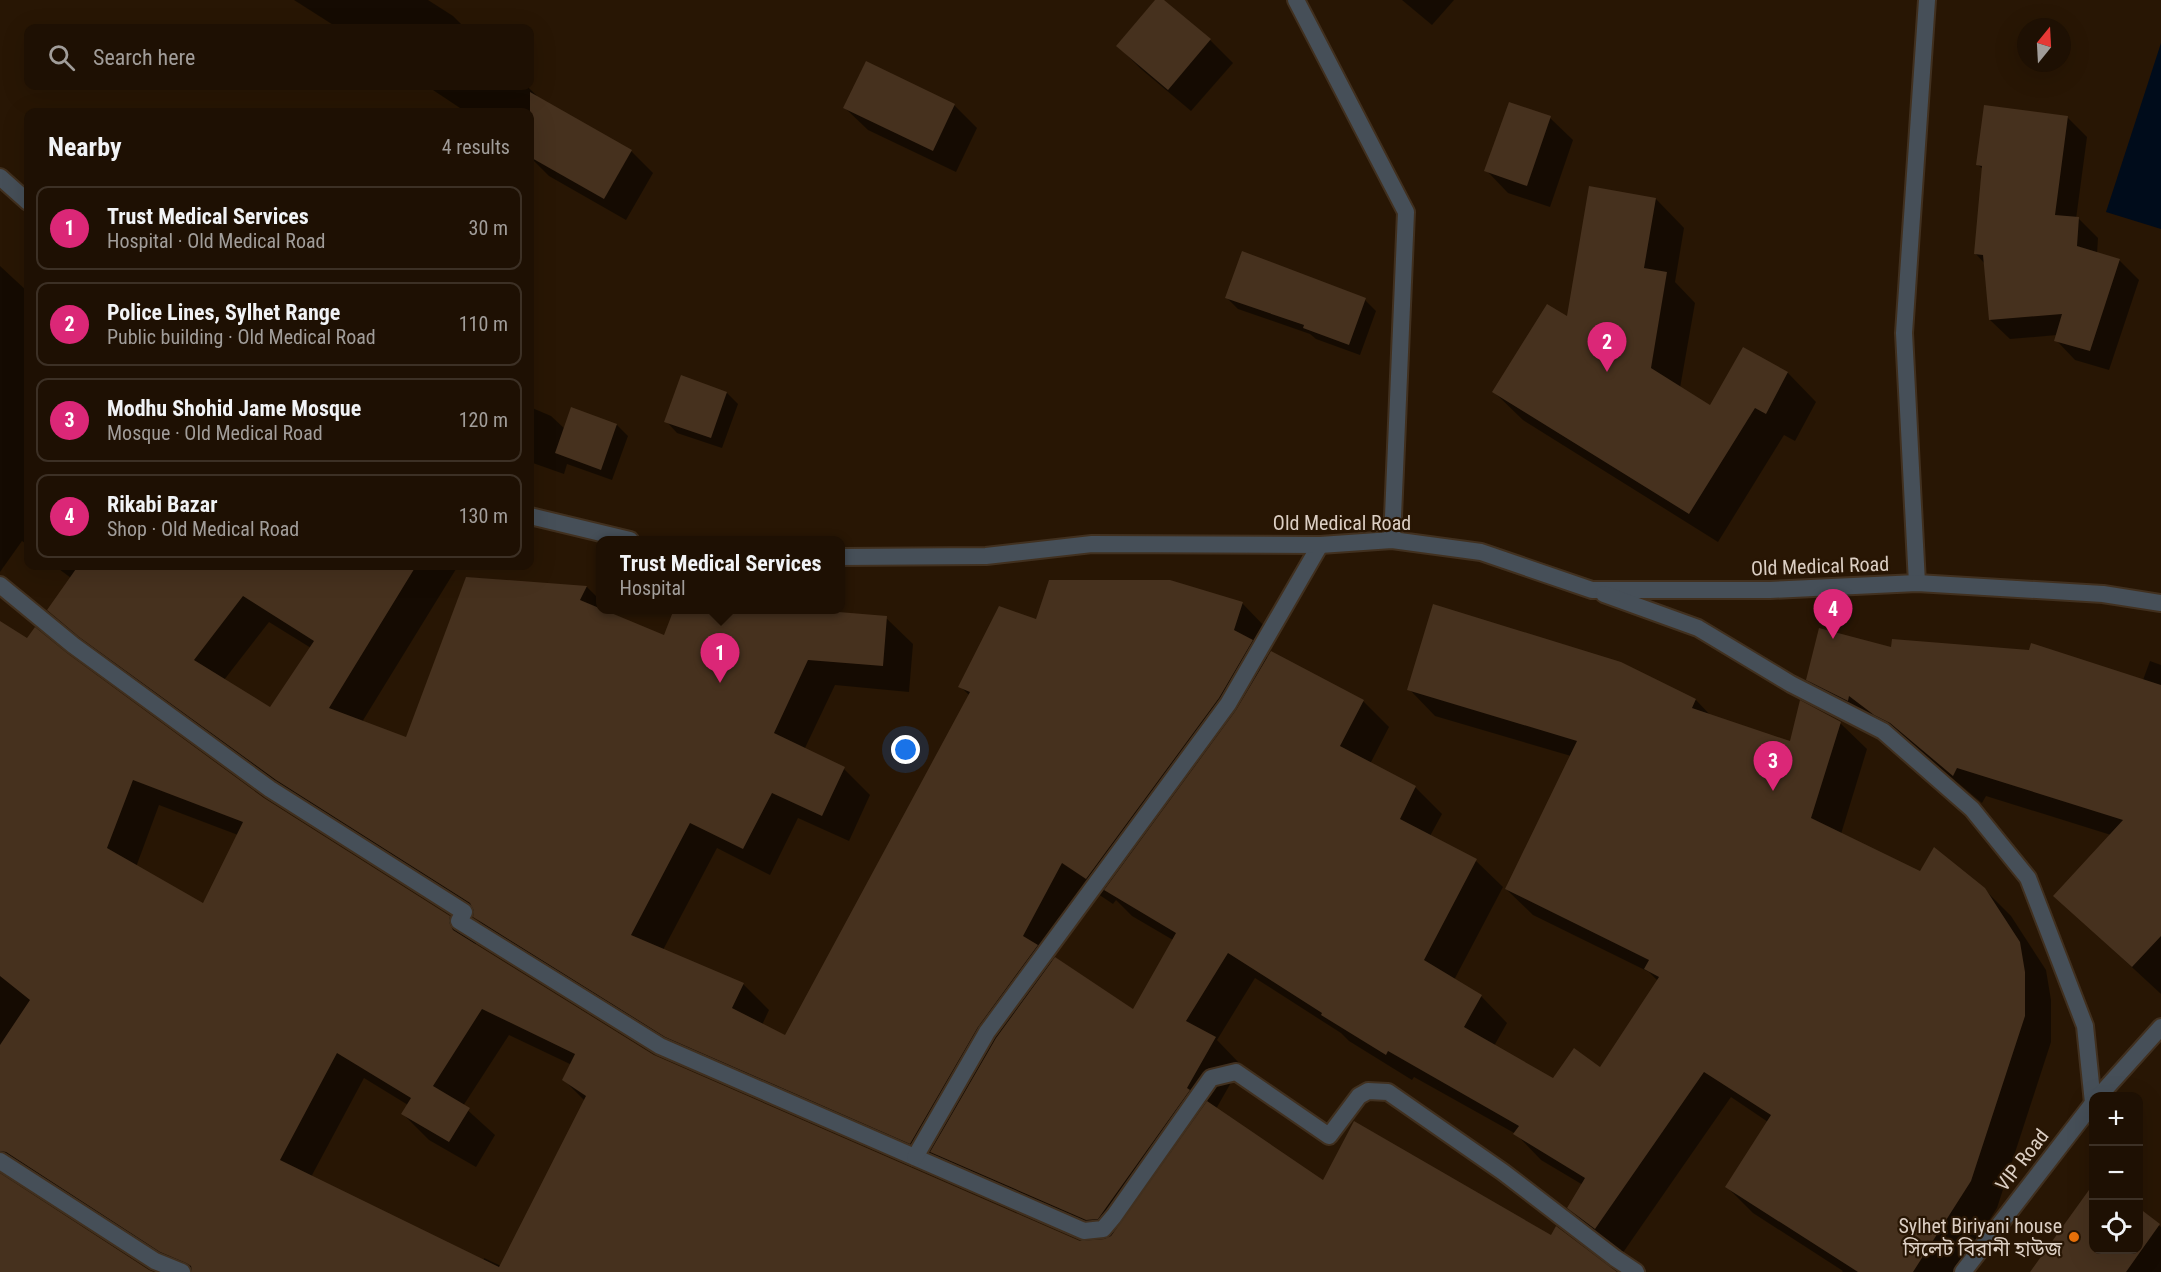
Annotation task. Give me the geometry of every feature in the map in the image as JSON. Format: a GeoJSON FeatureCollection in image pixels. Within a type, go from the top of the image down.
{"type":"FeatureCollection","features":[{"type":"Feature","properties":{"kind":"street"},"geometry":{"type":"LineString","coordinates":[[1296,0],[1406,212],[1392,540]]}},
{"type":"Feature","properties":{"kind":"street"},"geometry":{"type":"LineString","coordinates":[[1917,583],[1904,333],[1927,0]]}},
{"type":"Feature","properties":{"kind":"street"},"geometry":{"type":"LineString","coordinates":[[0,177],[24,198]]}},
{"type":"Feature","properties":{"kind":"street"},"geometry":{"type":"LineString","coordinates":[[534,517],[613,536]]}},
{"type":"Feature","properties":{"kind":"street","name":"Old Medical Road"},"geometry":{"type":"LineString","coordinates":[[845,557],[986,556],[1092,544],[1320,545],[1392,540],[1481,552],[1592,590],[1770,590],[1917,583],[2103,594],[2161,603]]}},
{"type":"Feature","properties":{"kind":"street"},"geometry":{"type":"LineString","coordinates":[[915,1157],[987,1032],[1228,704],[1320,545]]}},
{"type":"Feature","properties":{"kind":"street"},"geometry":{"type":"LineString","coordinates":[[0,585],[73,645],[270,789],[464,912],[459,921],[660,1046],[1084,1231],[1103,1229],[1114,1216],[1211,1078],[1236,1072],[1329,1136],[1359,1096],[1368,1091],[1388,1092],[1503,1172],[1636,1272]]}},
{"type":"Feature","properties":{"kind":"street"},"geometry":{"type":"LineString","coordinates":[[1592,590],[1698,628],[1791,684],[1883,731],[1972,809],[2028,878],[2085,1026],[2092,1092]]}},
{"type":"Feature","properties":{"kind":"street"},"geometry":{"type":"LineString","coordinates":[[2103,1092],[2161,1027]]}},
{"type":"Feature","properties":{"kind":"street","name":"VIP Road"},"geometry":{"type":"LineString","coordinates":[[1963,1272],[2089,1108]]}},
{"type":"Feature","properties":{"kind":"street"},"geometry":{"type":"LineString","coordinates":[[0,1161],[155,1261],[182,1272]]}},
{"type":"Feature","properties":{"kind":"water"},"geometry":{"type":"Polygon","coordinates":[[[2161,43],[2161,229],[2106,212],[2161,43]]]}},
{"type":"Feature","properties":{"kind":"building"},"geometry":{"type":"Polygon","coordinates":[[[1155,0],[1164,0],[1211,39],[1168,90],[1116,46],[1155,0]]]}},
{"type":"Feature","properties":{"kind":"building"},"geometry":{"type":"Polygon","coordinates":[[[866,61],[955,104],[933,151],[843,108],[866,61]]]}},
{"type":"Feature","properties":{"kind":"building"},"geometry":{"type":"Polygon","coordinates":[[[530,92],[632,150],[604,199],[534,159],[534,108],[530,108],[530,92]]]}},
{"type":"Feature","properties":{"kind":"building"},"geometry":{"type":"Polygon","coordinates":[[[1509,102],[1551,116],[1527,186],[1484,171],[1509,102]]]}},
{"type":"Feature","properties":{"kind":"building"},"geometry":{"type":"Polygon","coordinates":[[[1984,105],[2068,116],[2055,215],[2079,217],[2077,246],[2120,259],[2090,351],[2054,341],[2062,314],[1989,320],[1983,255],[1974,254],[1982,166],[1976,165],[1984,105]]]}},
{"type":"Feature","properties":{"kind":"building"},"geometry":{"type":"Polygon","coordinates":[[[1589,186],[1656,198],[1644,268],[1667,272],[1651,368],[1710,405],[1743,347],[1788,372],[1766,414],[1755,408],[1689,514],[1492,392],[1547,304],[1567,316],[1589,186]]]}},
{"type":"Feature","properties":{"kind":"building"},"geometry":{"type":"Polygon","coordinates":[[[1242,251],[1366,298],[1349,345],[1303,328],[1304,325],[1225,298],[1242,251]]]}},
{"type":"Feature","properties":{"kind":"building"},"geometry":{"type":"Polygon","coordinates":[[[681,375],[727,392],[711,438],[664,422],[681,375]]]}},
{"type":"Feature","properties":{"kind":"building"},"geometry":{"type":"Polygon","coordinates":[[[571,407],[617,424],[601,470],[555,453],[571,407]]]}},
{"type":"Feature","properties":{"kind":"building"},"geometry":{"type":"Polygon","coordinates":[[[75,570],[414,570],[329,708],[406,737],[466,577],[587,586],[580,600],[596,607],[596,614],[614,614],[664,635],[672,614],[845,613],[887,616],[883,666],[808,660],[774,733],[845,767],[822,816],[772,793],[743,849],[690,823],[631,935],[744,983],[732,1008],[785,1035],[970,692],[958,687],[999,606],[1036,619],[1049,580],[1170,580],[1243,602],[1234,630],[1253,640],[1219,698],[1086,879],[1062,863],[1023,936],[1038,945],[978,1027],[910,1144],[665,1037],[473,917],[474,911],[470,903],[276,780],[79,637],[47,610],[75,570]],[[243,596],[194,660],[270,707],[314,641],[243,596]]]}},
{"type":"Feature","properties":{"kind":"building"},"geometry":{"type":"Polygon","coordinates":[[[1433,604],[1621,662],[1696,699],[1692,708],[1790,741],[1800,700],[1841,722],[1811,818],[1920,871],[1934,847],[1985,888],[2020,942],[2025,972],[2025,1016],[1971,1181],[1913,1272],[1858,1272],[1725,1187],[1771,1115],[1704,1072],[1595,1229],[1567,1208],[1585,1178],[1513,1134],[1519,1126],[1388,1051],[1386,1055],[1228,953],[1186,1021],[1216,1037],[1187,1088],[1190,1090],[1098,1219],[1086,1220],[930,1152],[996,1038],[1055,957],[1133,1009],[1176,933],[1104,890],[1236,710],[1271,651],[1364,700],[1340,746],[1416,786],[1400,819],[1477,859],[1424,960],[1482,995],[1464,1027],[1553,1078],[1574,1048],[1600,1067],[1659,977],[1644,969],[1649,960],[1505,889],[1577,741],[1407,690],[1433,604]]]}},
{"type":"Feature","properties":{"kind":"building"},"geometry":{"type":"Polygon","coordinates":[[[0,621],[27,638],[35,627],[264,798],[450,916],[449,922],[453,930],[654,1055],[1080,1241],[1104,1239],[1111,1236],[1207,1101],[1323,1180],[1354,1121],[1551,1235],[1556,1226],[1617,1272],[192,1272],[191,1266],[160,1252],[6,1152],[0,1151],[0,1045],[30,1000],[0,976],[0,621]],[[133,780],[107,848],[203,903],[243,822],[133,780]],[[482,1009],[433,1086],[470,1108],[449,1142],[401,1114],[411,1098],[337,1053],[280,1160],[499,1267],[586,1096],[562,1080],[575,1054],[482,1009]]]}},
{"type":"Feature","properties":{"kind":"building"},"geometry":{"type":"Polygon","coordinates":[[[1819,628],[1891,647],[1892,639],[2029,650],[2031,643],[2161,685],[2161,936],[2132,967],[2053,896],[2123,820],[1957,768],[1953,776],[1890,723],[1874,715],[1849,696],[1848,701],[1806,680],[1819,628]]]}},
{"type":"Feature","properties":{"kind":"building"},"geometry":{"type":"Polygon","coordinates":[[[0,1173],[149,1270],[154,1272],[0,1272],[0,1173]]]}},
{"type":"Feature","properties":{"kind":"building","name":"Sylhet Biriyani house সিলেট বিরানী হাউজ"},"geometry":{"type":"Polygon","coordinates":[[[2089,1190],[2089,1254],[2139,1254],[2126,1272],[2030,1272],[2089,1190]]]}},
{"type":"Feature","properties":{"kind":"building","name":"Sylhet Biriyani house সিলেট বিরানী হাউজ"},"geometry":{"type":"Polygon","coordinates":[[[2143,1211],[2160,1224],[2143,1248],[2143,1211]]]}},
{"type":"Feature","properties":{"kind":"place","name":"Police Lines, Sylhet Range"},"geometry":{"type":"Point","coordinates":[1607,372]}},
{"type":"Feature","properties":{"kind":"place","name":"Rikabi Bazar"},"geometry":{"type":"Point","coordinates":[1833,639]}},
{"type":"Feature","properties":{"kind":"place","name":"Trust Medical Services"},"geometry":{"type":"Point","coordinates":[720,683]}},
{"type":"Feature","properties":{"kind":"place","name":"Modhu Shohid Jame Mosque"},"geometry":{"type":"Point","coordinates":[1773,791]}},
{"type":"Feature","properties":{"kind":"place","name":"Sylhet Biriyani house সিলেট বিরানী হাউজ"},"geometry":{"type":"Point","coordinates":[2074,1237]}}]}
